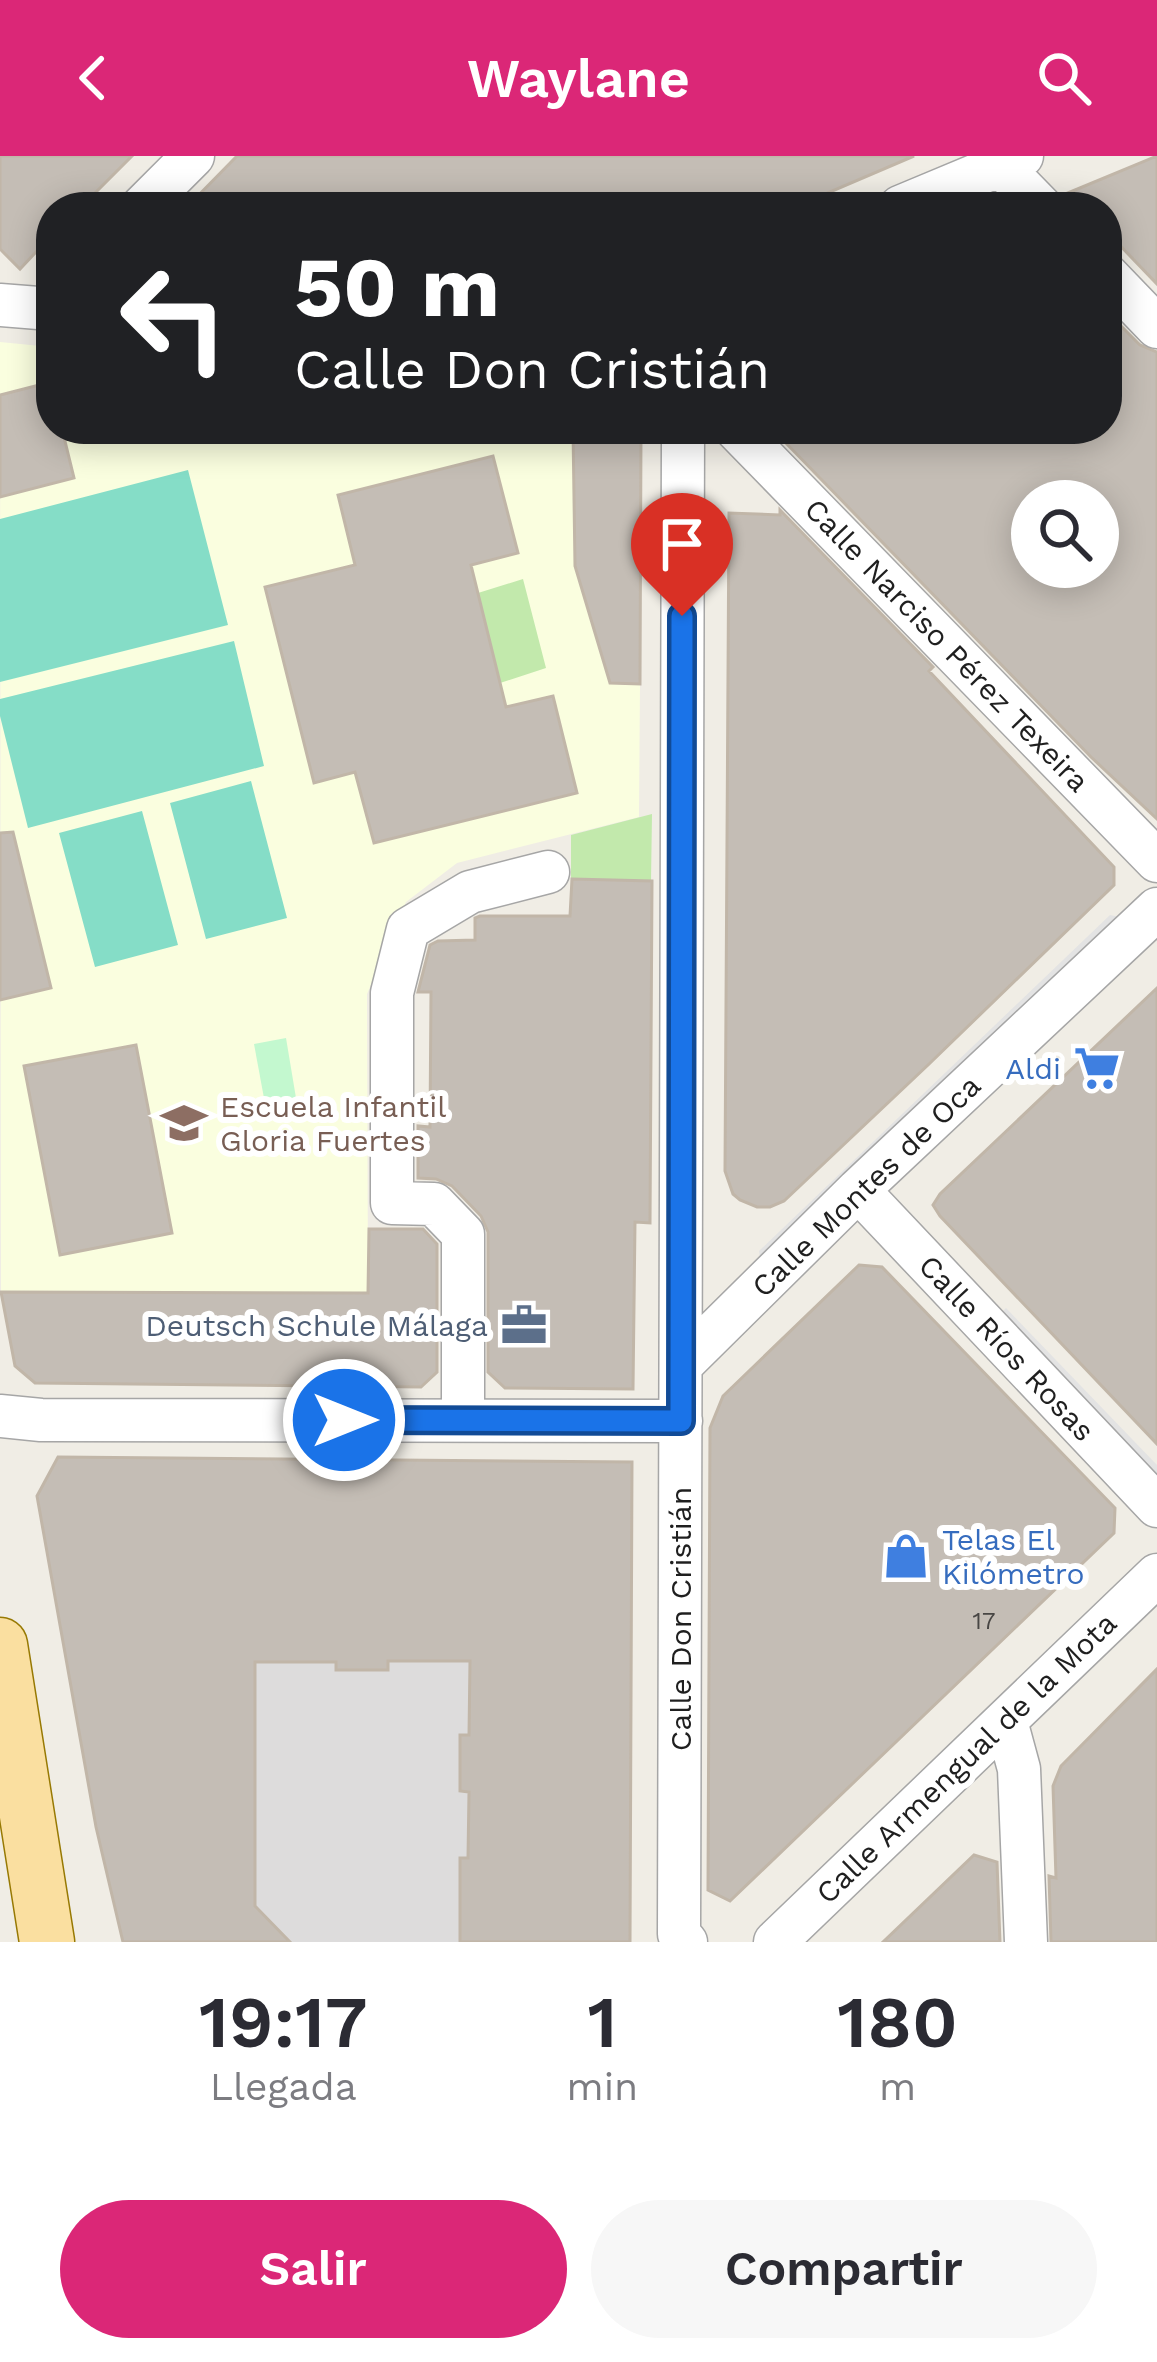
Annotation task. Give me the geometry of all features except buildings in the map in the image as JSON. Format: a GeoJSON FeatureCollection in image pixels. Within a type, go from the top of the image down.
{"type":"FeatureCollection","features":[{"type":"Feature","properties":{"kind":"main road"},"geometry":{"type":"LineString","coordinates":[[0,1645],[45,1936]]}},
{"type":"Feature","properties":{"kind":"main road"},"geometry":{"type":"LineString","coordinates":[[0,1856],[45,1936]]}},
{"type":"Feature","properties":{"kind":"street"},"geometry":{"type":"LineString","coordinates":[[157,192],[193,156]]}},
{"type":"Feature","properties":{"kind":"street"},"geometry":{"type":"LineString","coordinates":[[935,192],[1011,160],[1031,192]]}},
{"type":"Feature","properties":{"kind":"street"},"geometry":{"type":"LineString","coordinates":[[1122,291],[1157,327]]}},
{"type":"Feature","properties":{"kind":"street"},"geometry":{"type":"LineString","coordinates":[[1,304],[36,308]]}},
{"type":"Feature","properties":{"kind":"street","name":"Calle Don Cristián"},"geometry":{"type":"LineString","coordinates":[[683,444],[679,1934],[686,1942]]}},
{"type":"Feature","properties":{"kind":"street","name":"Calle Narciso Pérez Texeira"},"geometry":{"type":"LineString","coordinates":[[751,444],[1157,861]]}},
{"type":"Feature","properties":{"kind":"street"},"geometry":{"type":"LineString","coordinates":[[463,1420],[464,1234],[434,1204],[392,1203],[392,993],[408,929],[470,892],[548,872]]}},
{"type":"Feature","properties":{"kind":"street","name":"Calle Montes de Oca"},"geometry":{"type":"LineString","coordinates":[[681,1365],[858,1190],[1157,909]]}},
{"type":"Feature","properties":{"kind":"street","name":"Calle Ríos Rosas"},"geometry":{"type":"LineString","coordinates":[[858,1190],[1157,1506]]}},
{"type":"Feature","properties":{"kind":"street"},"geometry":{"type":"LineString","coordinates":[[0,1416],[40,1420],[681,1421]]}},
{"type":"Feature","properties":{"kind":"street","name":"Calle Armengual de la Mota"},"geometry":{"type":"LineString","coordinates":[[776,1942],[1157,1575]]}},
{"type":"Feature","properties":{"kind":"street"},"geometry":{"type":"LineString","coordinates":[[1006,1721],[1019,1768],[1026,1942]]}},
{"type":"Feature","properties":{"kind":"shaded area"},"geometry":{"type":"Polygon","coordinates":[[[0,342],[36,346],[36,444],[573,444],[575,567],[610,683],[640,684],[639,817],[457,863],[406,902],[367,994],[368,1293],[1,1292],[0,342]]]}},
{"type":"Feature","properties":{"kind":"shaded area"},"geometry":{"type":"Polygon","coordinates":[[[1110,915],[1125,918],[761,1264],[759,1251],[1110,915]]]}},
{"type":"Feature","properties":{"kind":"shaded area"},"geometry":{"type":"Polygon","coordinates":[[[1006,1308],[1157,1465],[1153,1477],[998,1316],[1006,1308]]]}},
{"type":"Feature","properties":{"kind":"shaded area"},"geometry":{"type":"Polygon","coordinates":[[[58,1457],[632,1462],[630,1942],[123,1942],[37,1496],[58,1457]]]}},
{"type":"Feature","properties":{"kind":"green space"},"geometry":{"type":"Polygon","coordinates":[[[188,470],[228,625],[0,682],[0,519],[188,470]]]}},
{"type":"Feature","properties":{"kind":"green space"},"geometry":{"type":"Polygon","coordinates":[[[523,579],[546,668],[500,683],[478,593],[523,579]]]}},
{"type":"Feature","properties":{"kind":"green space"},"geometry":{"type":"Polygon","coordinates":[[[234,641],[264,766],[28,828],[0,716],[0,699],[234,641]]]}},
{"type":"Feature","properties":{"kind":"green space"},"geometry":{"type":"Polygon","coordinates":[[[251,781],[287,918],[206,939],[170,803],[251,781]]]}},
{"type":"Feature","properties":{"kind":"green space"},"geometry":{"type":"Polygon","coordinates":[[[142,811],[178,945],[95,967],[59,833],[142,811]]]}},
{"type":"Feature","properties":{"kind":"green space"},"geometry":{"type":"Polygon","coordinates":[[[652,814],[651,881],[571,879],[571,835],[652,814]]]}},
{"type":"Feature","properties":{"kind":"green space"},"geometry":{"type":"Polygon","coordinates":[[[286,1038],[297,1104],[266,1109],[254,1044],[286,1038]]]}},
{"type":"Feature","properties":{"kind":"place","name":"Aldi"},"geometry":{"type":"Point","coordinates":[1097,1068]}},
{"type":"Feature","properties":{"kind":"place","name":"Escuela Infantil Gloria Fuertes"},"geometry":{"type":"Point","coordinates":[184,1123]}},
{"type":"Feature","properties":{"kind":"place","name":"Deutsch Schule Málaga"},"geometry":{"type":"Point","coordinates":[524,1325]}},
{"type":"Feature","properties":{"kind":"place","name":"Telas El Kilómetro"},"geometry":{"type":"Point","coordinates":[906,1556]}},
{"type":"Feature","properties":{"kind":"route"},"geometry":{"type":"LineString","coordinates":[[344,1420],[681,1421],[682,616]]}}]}
